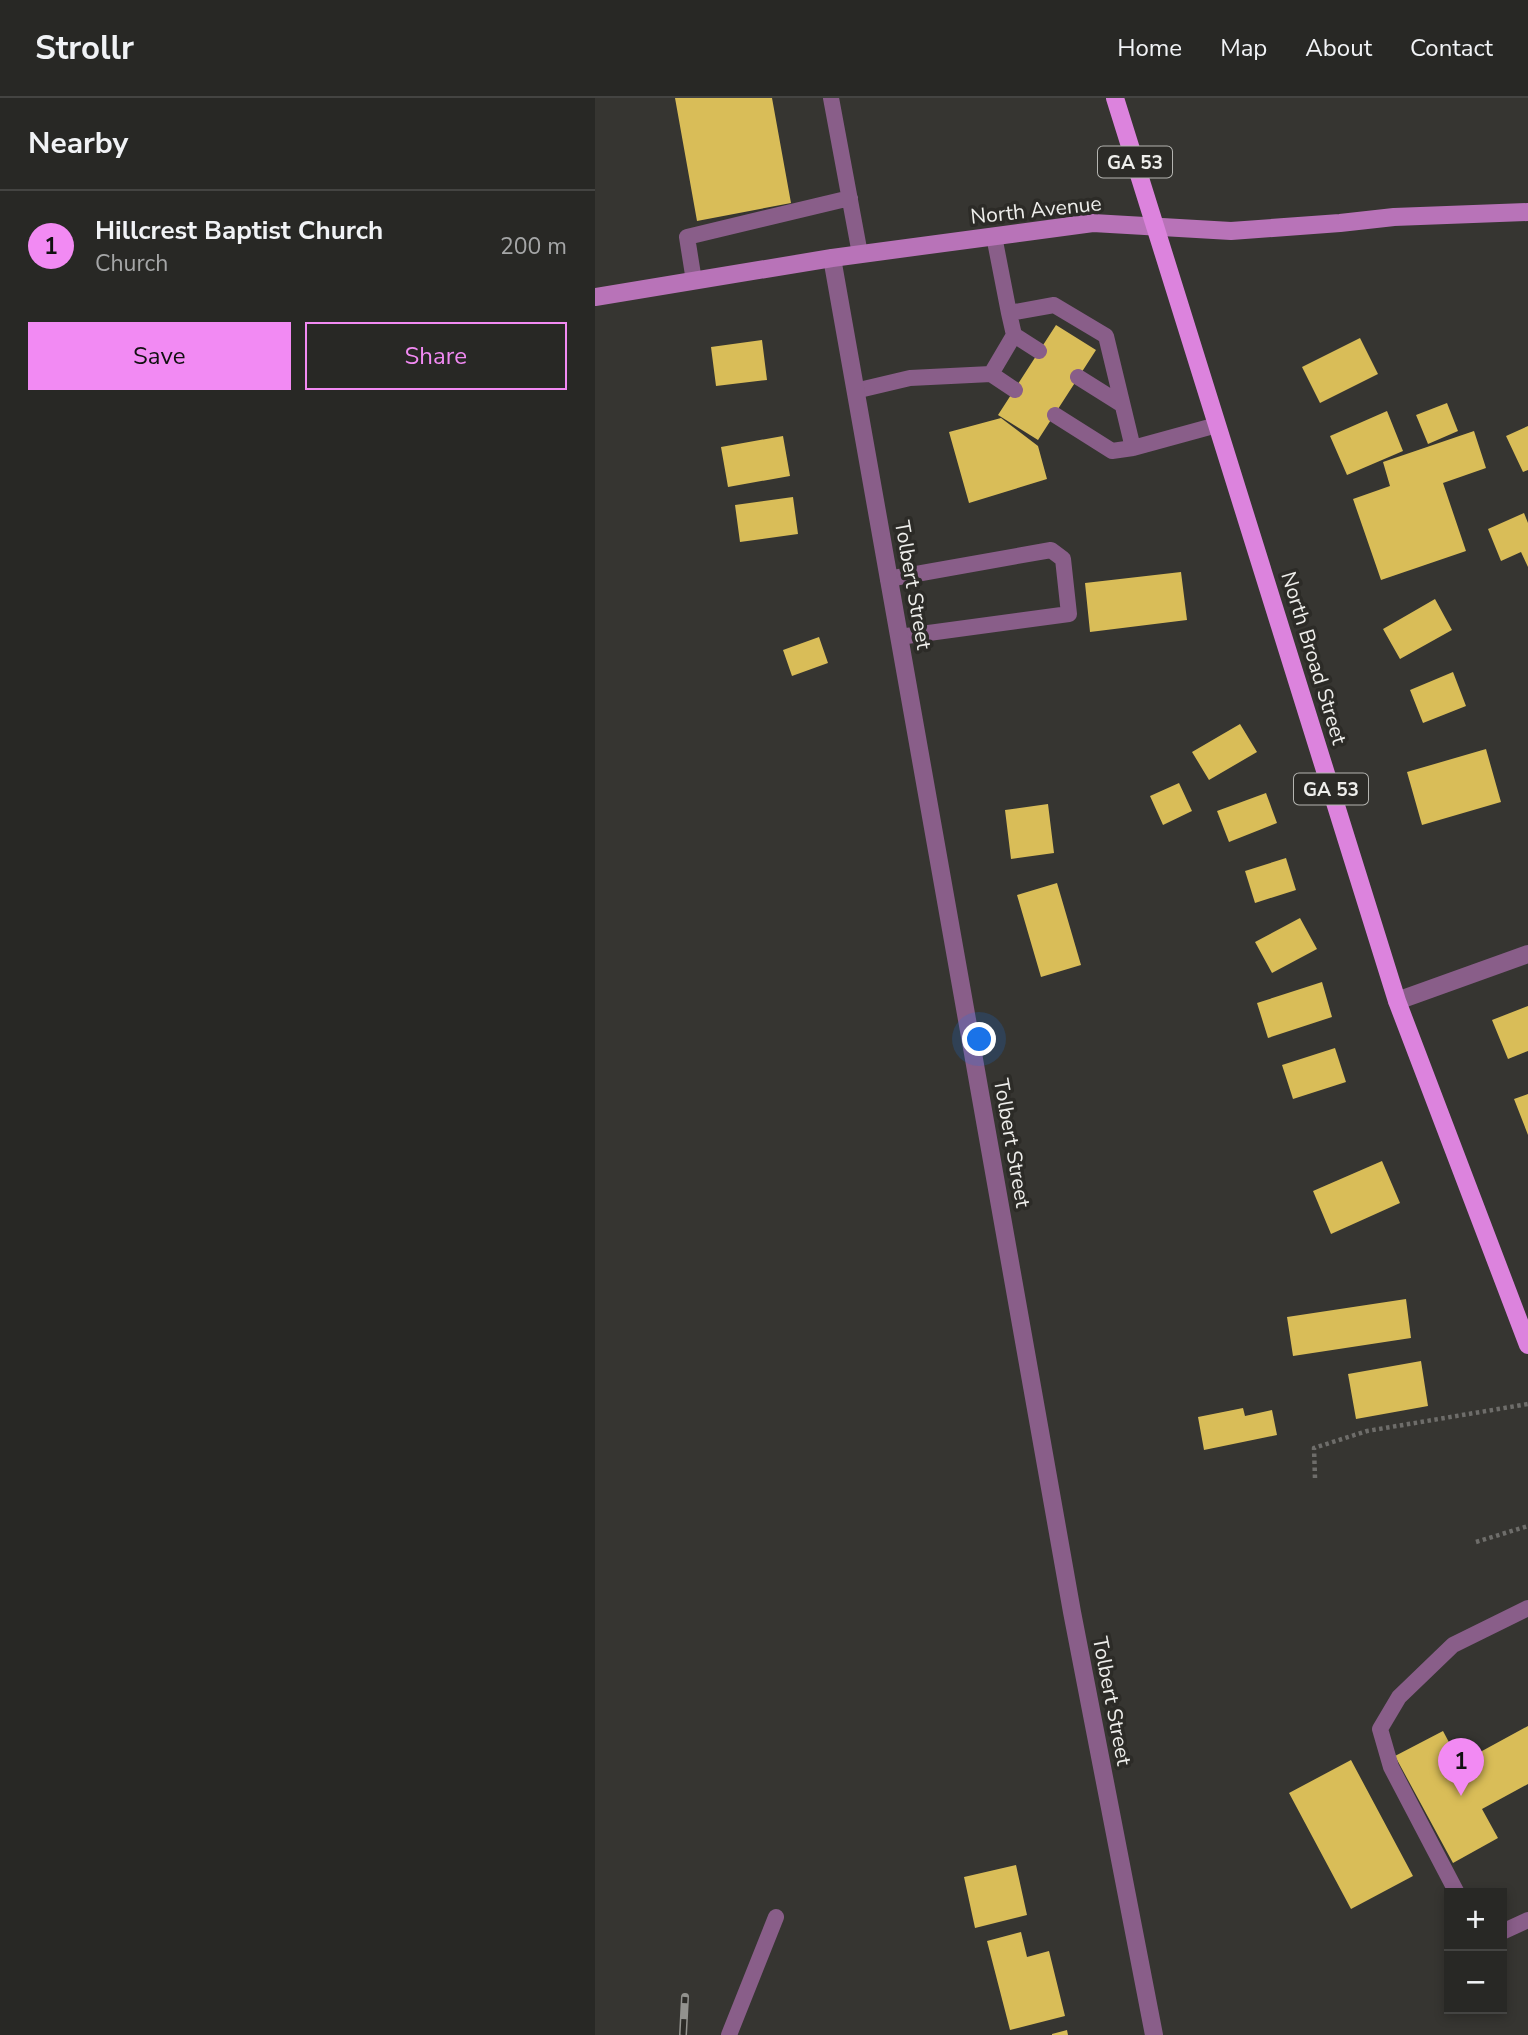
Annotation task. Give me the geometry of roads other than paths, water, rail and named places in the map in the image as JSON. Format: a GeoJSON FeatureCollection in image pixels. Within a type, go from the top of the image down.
{"type":"FeatureCollection","features":[{"type":"Feature","properties":{"kind":"main road","name":"North Broad Street"},"geometry":{"type":"LineString","coordinates":[[1115,98],[1397,1001],[1528,1345]]}},
{"type":"Feature","properties":{"kind":"street","name":"North Avenue"},"geometry":{"type":"LineString","coordinates":[[595,298],[832,258],[1093,223],[1231,231],[1394,217],[1528,212]]}},
{"type":"Feature","properties":{"kind":"street","name":"Tolbert Street"},"geometry":{"type":"LineString","coordinates":[[832,258],[1069,1598],[1154,2035]]}},
{"type":"Feature","properties":{"kind":"street"},"geometry":{"type":"LineString","coordinates":[[1397,1001],[1528,954]]}},
{"type":"Feature","properties":{"kind":"lane"},"geometry":{"type":"LineString","coordinates":[[831,98],[860,254]]}},
{"type":"Feature","properties":{"kind":"lane"},"geometry":{"type":"LineString","coordinates":[[694,281],[687,237],[850,198]]}},
{"type":"Feature","properties":{"kind":"lane"},"geometry":{"type":"LineString","coordinates":[[991,374],[1014,335],[994,236]]}},
{"type":"Feature","properties":{"kind":"lane"},"geometry":{"type":"LineString","coordinates":[[1009,313],[1054,304],[1106,336],[1133,447]]}},
{"type":"Feature","properties":{"kind":"lane"},"geometry":{"type":"LineString","coordinates":[[1014,335],[1039,351]]}},
{"type":"Feature","properties":{"kind":"lane"},"geometry":{"type":"LineString","coordinates":[[855,391],[909,378],[991,374],[1015,390]]}},
{"type":"Feature","properties":{"kind":"lane"},"geometry":{"type":"LineString","coordinates":[[1078,377],[1121,404]]}},
{"type":"Feature","properties":{"kind":"lane"},"geometry":{"type":"LineString","coordinates":[[1055,415],[1112,450],[1217,425]]}},
{"type":"Feature","properties":{"kind":"lane"},"geometry":{"type":"LineString","coordinates":[[888,579],[1051,550],[1063,559],[1069,614],[899,637]]}},
{"type":"Feature","properties":{"kind":"lane"},"geometry":{"type":"LineString","coordinates":[[1454,1888],[1391,1767],[1380,1729],[1399,1697],[1453,1645],[1528,1608]]}},
{"type":"Feature","properties":{"kind":"lane"},"geometry":{"type":"LineString","coordinates":[[729,2035],[776,1917]]}},
{"type":"Feature","properties":{"kind":"lane"},"geometry":{"type":"LineString","coordinates":[[1507,1930],[1528,1920]]}},
{"type":"Feature","properties":{"kind":"railway"},"geometry":{"type":"LineString","coordinates":[[683,2035],[685,1997]]}},
{"type":"Feature","properties":{"kind":"place","name":"Hillcrest Baptist Church"},"geometry":{"type":"Point","coordinates":[1461,1796]}}]}
